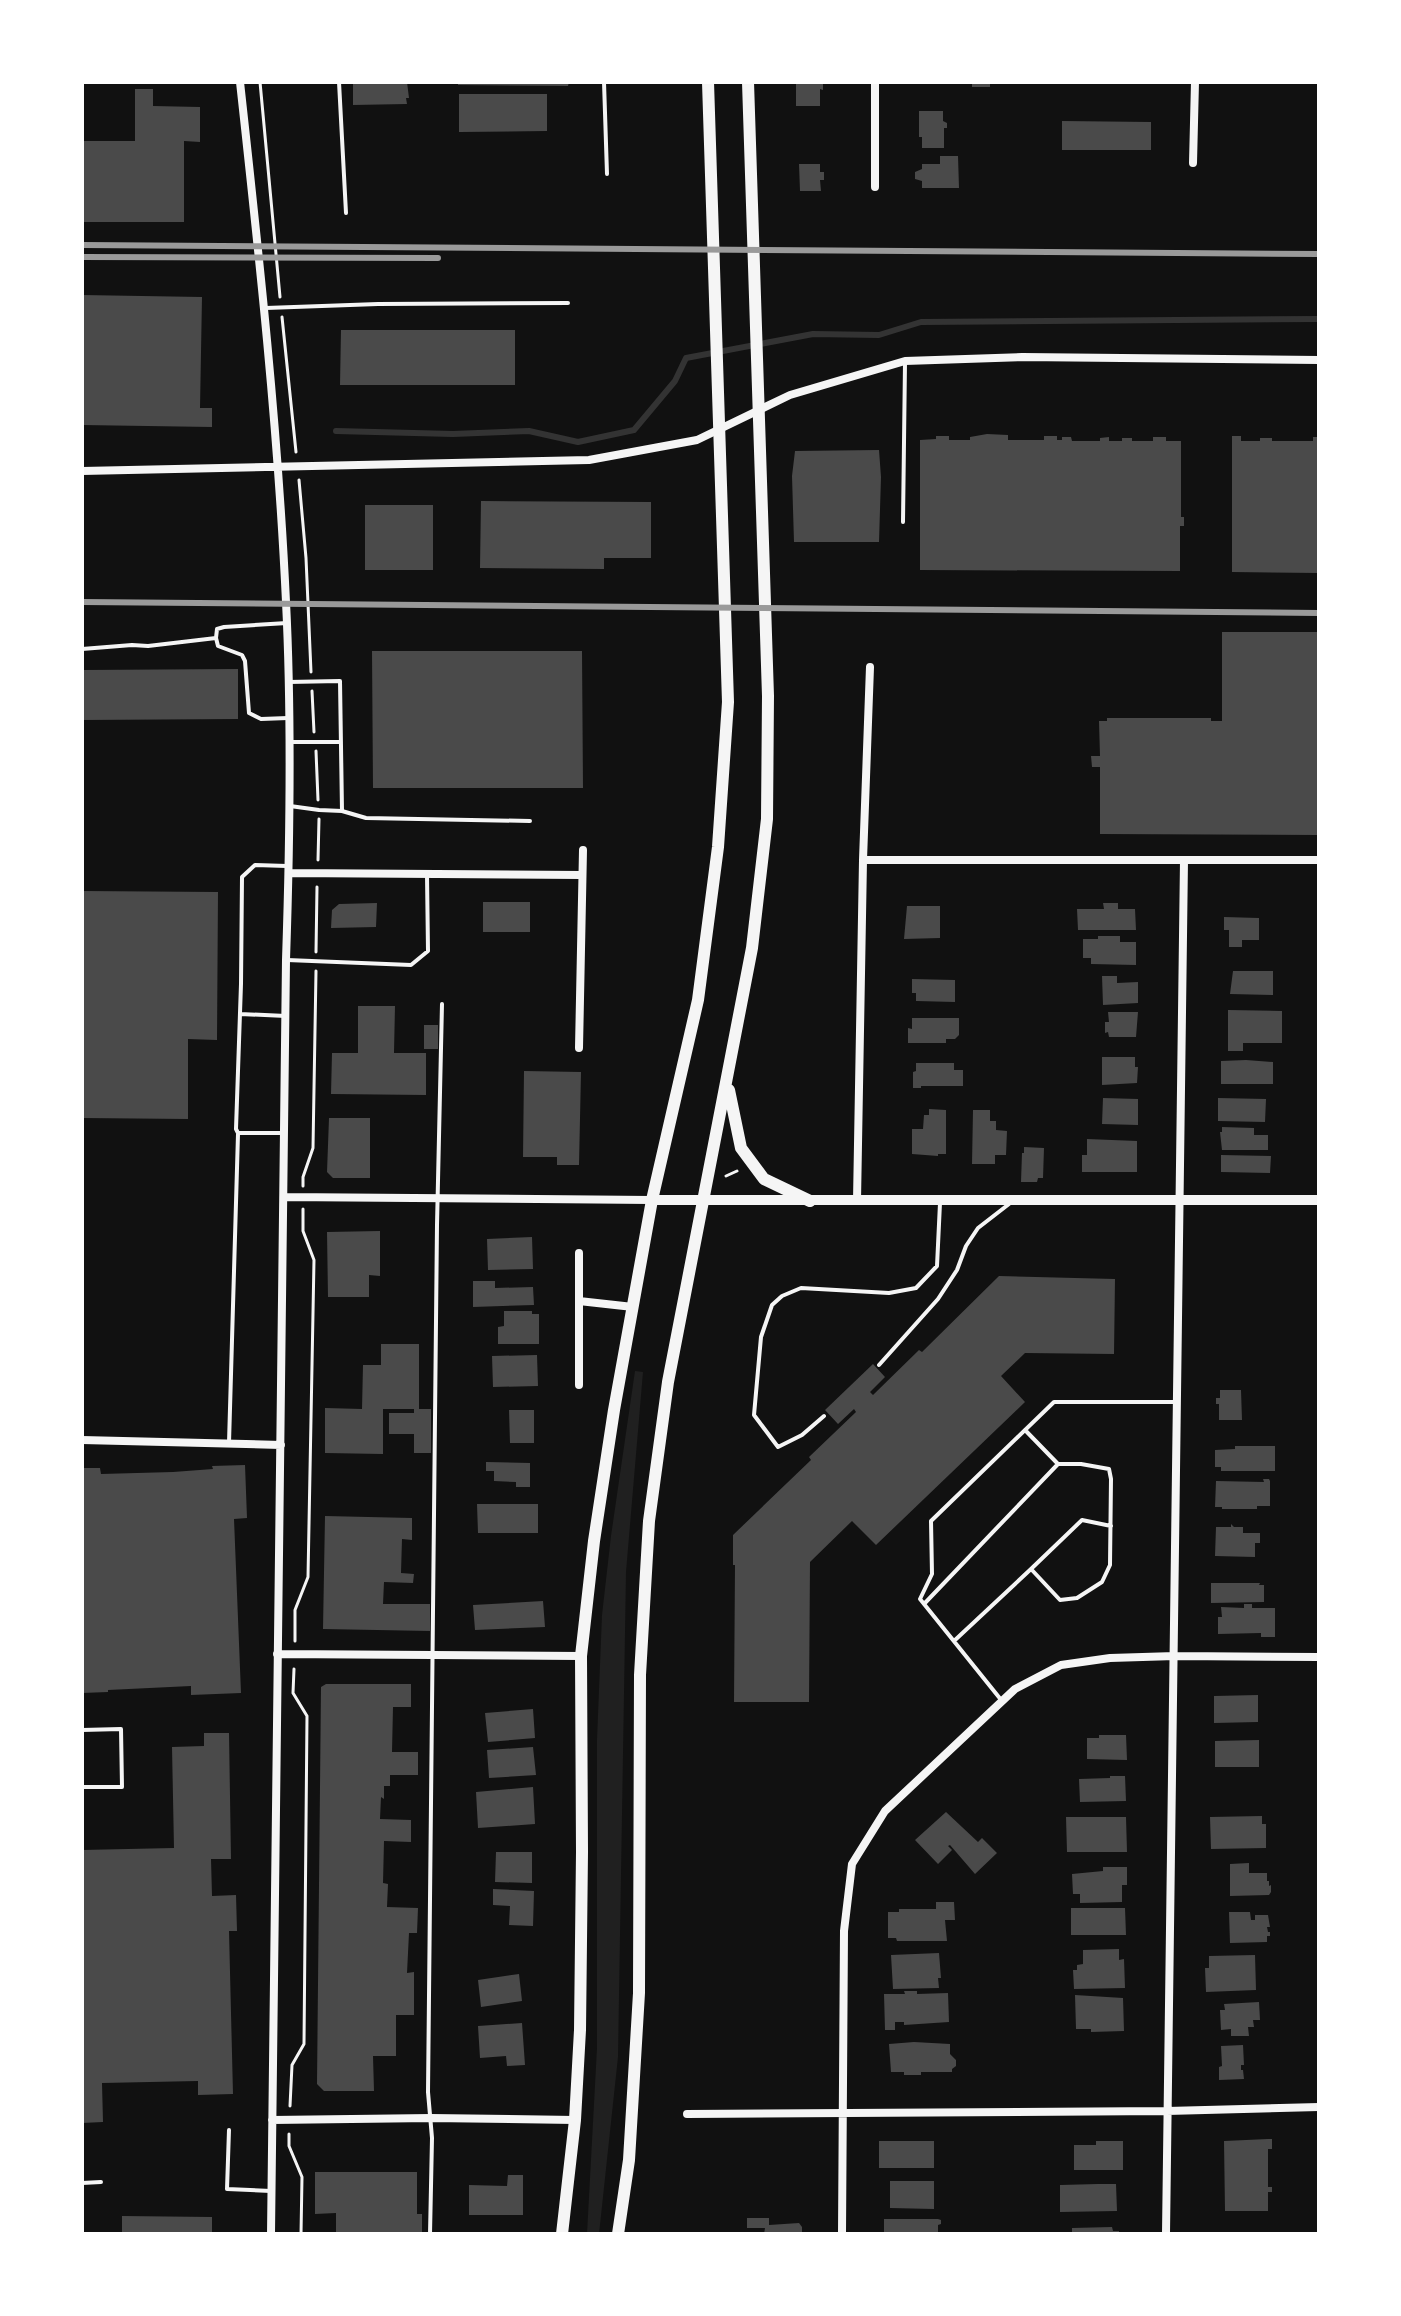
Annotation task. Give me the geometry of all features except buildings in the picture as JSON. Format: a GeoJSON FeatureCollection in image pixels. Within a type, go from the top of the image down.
{"type":"FeatureCollection","features":[{"type":"Feature","properties":{"kind":"main road"},"geometry":{"type":"LineString","coordinates":[[562,2234],[575,2120],[580,2030],[581,1656],[594,1541],[652,1200],[698,1000],[718,847],[728,702],[708,82]]}},
{"type":"Feature","properties":{"kind":"main road"},"geometry":{"type":"LineString","coordinates":[[618,2234],[629,2160],[639,1993],[640,1675],[649,1521],[668,1382],[752,948],[767,819],[768,696],[748,82]]}},
{"type":"Feature","properties":{"kind":"main road"},"geometry":{"type":"LineString","coordinates":[[728,1080],[741,1148],[764,1179],[810,1201]]}},
{"type":"Feature","properties":{"kind":"street"},"geometry":{"type":"LineString","coordinates":[[240,82],[277,466],[287,623],[290,806],[271,2234]]}},
{"type":"Feature","properties":{"kind":"street"},"geometry":{"type":"LineString","coordinates":[[875,82],[875,187]]}},
{"type":"Feature","properties":{"kind":"street"},"geometry":{"type":"LineString","coordinates":[[1193,163],[1195,82]]}},
{"type":"Feature","properties":{"kind":"street"},"geometry":{"type":"LineString","coordinates":[[82,471],[589,460],[697,440],[790,395],[905,361],[1022,357],[1319,360]]}},
{"type":"Feature","properties":{"kind":"street"},"geometry":{"type":"LineString","coordinates":[[857,1201],[870,667]]}},
{"type":"Feature","properties":{"kind":"street"},"geometry":{"type":"LineString","coordinates":[[579,1048],[583,850]]}},
{"type":"Feature","properties":{"kind":"street"},"geometry":{"type":"LineString","coordinates":[[863,860],[1319,860]]}},
{"type":"Feature","properties":{"kind":"street"},"geometry":{"type":"LineString","coordinates":[[1166,2234],[1184,860]]}},
{"type":"Feature","properties":{"kind":"street"},"geometry":{"type":"LineString","coordinates":[[289,869],[427,875],[582,875]]}},
{"type":"Feature","properties":{"kind":"street"},"geometry":{"type":"LineString","coordinates":[[284,1197],[810,1201],[1319,1200]]}},
{"type":"Feature","properties":{"kind":"street"},"geometry":{"type":"LineString","coordinates":[[579,1253],[579,1385]]}},
{"type":"Feature","properties":{"kind":"street"},"geometry":{"type":"LineString","coordinates":[[579,1301],[633,1307]]}},
{"type":"Feature","properties":{"kind":"street"},"geometry":{"type":"LineString","coordinates":[[82,1440],[281,1445]]}},
{"type":"Feature","properties":{"kind":"street"},"geometry":{"type":"LineString","coordinates":[[277,1654],[581,1656]]}},
{"type":"Feature","properties":{"kind":"street"},"geometry":{"type":"LineString","coordinates":[[842,2234],[844,1931],[852,1864],[885,1811],[1015,1689],[1061,1665],[1110,1658],[1319,1657]]}},
{"type":"Feature","properties":{"kind":"street"},"geometry":{"type":"LineString","coordinates":[[687,2114],[1319,2107]]}},
{"type":"Feature","properties":{"kind":"street"},"geometry":{"type":"LineString","coordinates":[[272,2120],[575,2120]]}},
{"type":"Feature","properties":{"kind":"lane"},"geometry":{"type":"LineString","coordinates":[[339,82],[346,213]]}},
{"type":"Feature","properties":{"kind":"lane"},"geometry":{"type":"LineString","coordinates":[[604,82],[607,174]]}},
{"type":"Feature","properties":{"kind":"lane"},"geometry":{"type":"LineString","coordinates":[[263,308],[568,303]]}},
{"type":"Feature","properties":{"kind":"lane"},"geometry":{"type":"LineString","coordinates":[[903,522],[905,361]]}},
{"type":"Feature","properties":{"kind":"lane"},"geometry":{"type":"LineString","coordinates":[[287,623],[224,627],[217,629],[216,638],[218,646],[242,655],[245,661],[249,713],[261,719],[288,718]]}},
{"type":"Feature","properties":{"kind":"lane"},"geometry":{"type":"LineString","coordinates":[[82,649],[148,646],[216,638]]}},
{"type":"Feature","properties":{"kind":"lane"},"geometry":{"type":"LineString","coordinates":[[288,682],[340,681],[342,811]]}},
{"type":"Feature","properties":{"kind":"lane"},"geometry":{"type":"LineString","coordinates":[[289,742],[341,742]]}},
{"type":"Feature","properties":{"kind":"lane"},"geometry":{"type":"LineString","coordinates":[[290,806],[342,811],[366,818],[530,821]]}},
{"type":"Feature","properties":{"kind":"lane"},"geometry":{"type":"LineString","coordinates":[[229,1443],[242,877],[255,865],[289,869]]}},
{"type":"Feature","properties":{"kind":"lane"},"geometry":{"type":"LineString","coordinates":[[286,960],[411,965],[428,951],[427,875]]}},
{"type":"Feature","properties":{"kind":"lane"},"geometry":{"type":"LineString","coordinates":[[430,2234],[431,2118],[428,2092],[442,1004]]}},
{"type":"Feature","properties":{"kind":"lane"},"geometry":{"type":"LineString","coordinates":[[240,1014],[287,1016]]}},
{"type":"Feature","properties":{"kind":"lane"},"geometry":{"type":"LineString","coordinates":[[238,1133],[285,1133]]}},
{"type":"Feature","properties":{"kind":"lane"},"geometry":{"type":"LineString","coordinates":[[879,1365],[938,1299],[978,1228],[1014,1200]]}},
{"type":"Feature","properties":{"kind":"lane"},"geometry":{"type":"LineString","coordinates":[[824,1416],[802,1435],[778,1447],[754,1415],[761,1337],[772,1305],[782,1296],[801,1288],[889,1293],[916,1288],[937,1266],[940,1201]]}},
{"type":"Feature","properties":{"kind":"lane"},"geometry":{"type":"LineString","coordinates":[[1002,1701],[920,1599],[932,1574],[931,1521],[1054,1402],[1178,1402]]}},
{"type":"Feature","properties":{"kind":"lane"},"geometry":{"type":"LineString","coordinates":[[1025,1430],[1058,1464],[1109,1469],[1111,1479],[1110,1565],[1102,1582],[1077,1598],[1060,1600],[1031,1569]]}},
{"type":"Feature","properties":{"kind":"lane"},"geometry":{"type":"LineString","coordinates":[[924,1604],[1058,1464]]}},
{"type":"Feature","properties":{"kind":"lane"},"geometry":{"type":"LineString","coordinates":[[954,1641],[1082,1520],[1111,1526]]}},
{"type":"Feature","properties":{"kind":"lane"},"geometry":{"type":"LineString","coordinates":[[82,1730],[121,1729],[122,1787],[82,1787]]}},
{"type":"Feature","properties":{"kind":"lane"},"geometry":{"type":"LineString","coordinates":[[229,2130],[227,2189],[271,2191]]}},
{"type":"Feature","properties":{"kind":"lane"},"geometry":{"type":"LineString","coordinates":[[82,2183],[101,2182]]}},
{"type":"Feature","properties":{"kind":"path"},"geometry":{"type":"LineString","coordinates":[[301,2234],[302,2177],[289,2146],[292,2065],[304,2044],[307,1716],[293,1693],[295,1610],[308,1577],[314,1260],[303,1231],[302,1197],[303,1177],[313,1148],[318,872]]}},
{"type":"Feature","properties":{"kind":"path"},"geometry":{"type":"LineString","coordinates":[[726,1176],[741,1170]]}},
{"type":"Feature","properties":{"kind":"path"},"geometry":{"type":"LineString","coordinates":[[734,1180],[735,1172]]}},
{"type":"Feature","properties":{"kind":"shaded area"},"geometry":{"type":"Polygon","coordinates":[[[635,1371],[643,1372],[626,1572],[618,2057],[599,2234],[587,2234],[597,2048],[597,1740],[602,1615],[635,1371]]]}},
{"type":"Feature","properties":{"kind":"waterway"},"geometry":{"type":"LineString","coordinates":[[336,431],[453,434],[529,431],[578,442],[634,430],[675,381],[686,358],[813,334],[879,335],[921,322],[1319,319]]}},
{"type":"Feature","properties":{"kind":"railway"},"geometry":{"type":"LineString","coordinates":[[82,245],[1319,254]]}},
{"type":"Feature","properties":{"kind":"railway"},"geometry":{"type":"LineString","coordinates":[[82,257],[438,258]]}},
{"type":"Feature","properties":{"kind":"railway"},"geometry":{"type":"LineString","coordinates":[[82,602],[1319,613]]}}]}
